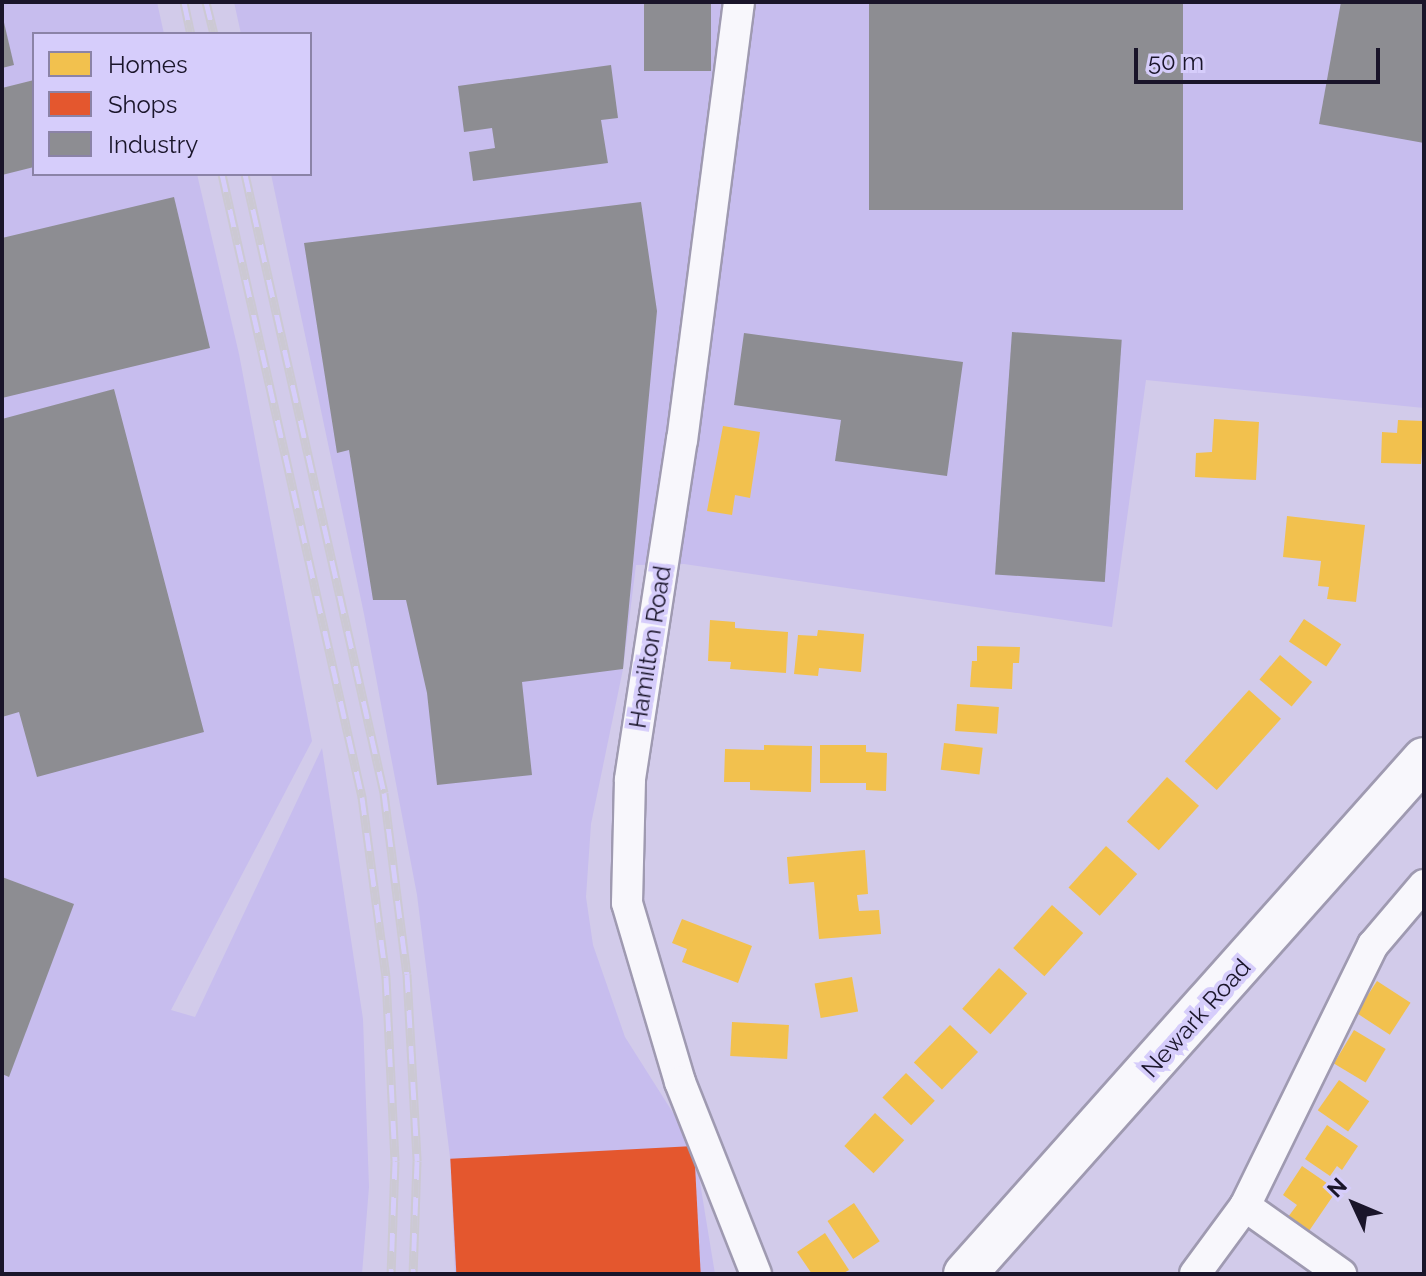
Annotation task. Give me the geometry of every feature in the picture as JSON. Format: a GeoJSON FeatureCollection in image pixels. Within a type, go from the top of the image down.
{"type":"FeatureCollection","features":[{"type":"Feature","properties":{"kind":"main road","name":"Newark Road"},"geometry":{"type":"LineString","coordinates":[[965,1274],[1424,759]]}},
{"type":"Feature","properties":{"kind":"street","name":"Hamilton Road"},"geometry":{"type":"LineString","coordinates":[[739,2],[682,439],[630,780],[627,903],[680,1082],[756,1274]]}},
{"type":"Feature","properties":{"kind":"street"},"geometry":{"type":"LineString","coordinates":[[1195,1274],[1245,1206],[1373,945],[1424,885]]}},
{"type":"Feature","properties":{"kind":"street"},"geometry":{"type":"LineString","coordinates":[[1245,1206],[1341,1274]]}},
{"type":"Feature","properties":{"kind":"shaded area"},"geometry":{"type":"Polygon","coordinates":[[[2,2],[157,2],[164,32],[32,32],[32,176],[197,176],[239,354],[312,741],[171,1010],[195,1017],[322,748],[363,1019],[369,1187],[362,1274],[2,1274],[2,2]]]}},
{"type":"Feature","properties":{"kind":"shaded area"},"geometry":{"type":"Polygon","coordinates":[[[234,2],[1424,2],[1424,408],[1146,380],[1112,627],[684,564],[636,565],[623,669],[591,824],[586,897],[593,945],[625,1037],[694,1146],[715,1274],[455,1274],[450,1157],[417,895],[364,614],[271,176],[312,176],[312,32],[241,32],[234,2]]]}},
{"type":"Feature","properties":{"kind":"building: Homes"},"geometry":{"type":"Polygon","coordinates":[[[1214,419],[1259,422],[1256,480],[1195,477],[1196,453],[1212,452],[1214,419]]]}},
{"type":"Feature","properties":{"kind":"building: Homes"},"geometry":{"type":"Polygon","coordinates":[[[1398,420],[1424,421],[1421,464],[1381,463],[1382,432],[1397,433],[1398,420]]]}},
{"type":"Feature","properties":{"kind":"building: Homes"},"geometry":{"type":"Polygon","coordinates":[[[723,426],[760,432],[750,498],[735,495],[732,515],[707,511],[723,426]]]}},
{"type":"Feature","properties":{"kind":"building: Homes"},"geometry":{"type":"Polygon","coordinates":[[[1287,516],[1365,525],[1356,602],[1327,599],[1329,587],[1318,586],[1321,561],[1283,557],[1287,516]]]}},
{"type":"Feature","properties":{"kind":"building: Homes"},"geometry":{"type":"Polygon","coordinates":[[[1304,619],[1341,644],[1326,667],[1289,641],[1304,619]]]}},
{"type":"Feature","properties":{"kind":"building: Homes"},"geometry":{"type":"Polygon","coordinates":[[[710,620],[735,622],[735,628],[788,632],[786,673],[730,669],[731,662],[708,661],[710,620]]]}},
{"type":"Feature","properties":{"kind":"building: Homes"},"geometry":{"type":"Polygon","coordinates":[[[818,630],[864,634],[861,672],[819,668],[818,676],[794,674],[798,635],[817,636],[818,630]]]}},
{"type":"Feature","properties":{"kind":"building: Homes"},"geometry":{"type":"Polygon","coordinates":[[[977,646],[1020,647],[1019,663],[1013,663],[1012,689],[970,687],[972,661],[977,661],[977,646]]]}},
{"type":"Feature","properties":{"kind":"building: Homes"},"geometry":{"type":"Polygon","coordinates":[[[1280,655],[1312,682],[1292,707],[1259,680],[1280,655]]]}},
{"type":"Feature","properties":{"kind":"building: Homes"},"geometry":{"type":"Polygon","coordinates":[[[1249,690],[1281,719],[1217,790],[1185,761],[1249,690]]]}},
{"type":"Feature","properties":{"kind":"building: Homes"},"geometry":{"type":"Polygon","coordinates":[[[957,704],[999,707],[997,734],[955,731],[957,704]]]}},
{"type":"Feature","properties":{"kind":"building: Homes"},"geometry":{"type":"Polygon","coordinates":[[[944,743],[983,748],[979,775],[941,770],[944,743]]]}},
{"type":"Feature","properties":{"kind":"building: Homes"},"geometry":{"type":"Polygon","coordinates":[[[764,745],[812,746],[811,792],[750,790],[750,782],[724,782],[725,749],[764,750],[764,745]]]}},
{"type":"Feature","properties":{"kind":"building: Homes"},"geometry":{"type":"Polygon","coordinates":[[[820,745],[866,745],[866,752],[887,753],[886,791],[866,790],[866,783],[820,783],[820,745]]]}},
{"type":"Feature","properties":{"kind":"building: Homes"},"geometry":{"type":"Polygon","coordinates":[[[1167,777],[1199,806],[1159,850],[1127,822],[1167,777]]]}},
{"type":"Feature","properties":{"kind":"building: Homes"},"geometry":{"type":"Polygon","coordinates":[[[1106,846],[1137,874],[1100,916],[1069,888],[1106,846]]]}},
{"type":"Feature","properties":{"kind":"building: Homes"},"geometry":{"type":"Polygon","coordinates":[[[865,850],[868,894],[857,895],[859,911],[879,910],[881,934],[819,939],[814,882],[789,884],[787,857],[865,850]]]}},
{"type":"Feature","properties":{"kind":"building: Homes"},"geometry":{"type":"Polygon","coordinates":[[[1052,905],[1083,933],[1044,976],[1013,948],[1052,905]]]}},
{"type":"Feature","properties":{"kind":"building: Homes"},"geometry":{"type":"Polygon","coordinates":[[[682,919],[752,946],[738,983],[682,962],[687,949],[672,943],[682,919]]]}},
{"type":"Feature","properties":{"kind":"building: Homes"},"geometry":{"type":"Polygon","coordinates":[[[999,968],[1027,993],[990,1034],[962,1009],[999,968]]]}},
{"type":"Feature","properties":{"kind":"building: Homes"},"geometry":{"type":"Polygon","coordinates":[[[852,977],[858,1011],[821,1018],[815,984],[852,977]]]}},
{"type":"Feature","properties":{"kind":"building: Homes"},"geometry":{"type":"Polygon","coordinates":[[[1377,981],[1411,1003],[1390,1035],[1356,1013],[1377,981]]]}},
{"type":"Feature","properties":{"kind":"building: Homes"},"geometry":{"type":"Polygon","coordinates":[[[732,1022],[789,1025],[787,1059],[730,1056],[732,1022]]]}},
{"type":"Feature","properties":{"kind":"building: Homes"},"geometry":{"type":"Polygon","coordinates":[[[950,1025],[978,1052],[942,1089],[914,1062],[950,1025]]]}},
{"type":"Feature","properties":{"kind":"building: Homes"},"geometry":{"type":"Polygon","coordinates":[[[1354,1030],[1386,1049],[1366,1082],[1334,1063],[1354,1030]]]}},
{"type":"Feature","properties":{"kind":"building: Homes"},"geometry":{"type":"Polygon","coordinates":[[[906,1073],[935,1101],[911,1125],[882,1097],[906,1073]]]}},
{"type":"Feature","properties":{"kind":"building: Homes"},"geometry":{"type":"Polygon","coordinates":[[[1339,1080],[1369,1101],[1348,1132],[1318,1110],[1339,1080]]]}},
{"type":"Feature","properties":{"kind":"building: Homes"},"geometry":{"type":"Polygon","coordinates":[[[875,1113],[904,1140],[874,1173],[844,1146],[875,1113]]]}},
{"type":"Feature","properties":{"kind":"building: Homes"},"geometry":{"type":"Polygon","coordinates":[[[1327,1125],[1358,1146],[1342,1170],[1337,1166],[1330,1176],[1305,1159],[1327,1125]]]}},
{"type":"Feature","properties":{"kind":"building: Homes"},"geometry":{"type":"Polygon","coordinates":[[[1302,1166],[1337,1190],[1309,1231],[1288,1217],[1297,1205],[1283,1195],[1302,1166]]]}},
{"type":"Feature","properties":{"kind":"building: Homes"},"geometry":{"type":"Polygon","coordinates":[[[854,1203],[880,1241],[853,1259],[827,1221],[854,1203]]]}},
{"type":"Feature","properties":{"kind":"building: Homes"},"geometry":{"type":"Polygon","coordinates":[[[825,1233],[849,1270],[842,1274],[812,1274],[797,1252],[825,1233]]]}},
{"type":"Feature","properties":{"kind":"building: Shops"},"geometry":{"type":"Polygon","coordinates":[[[694,1146],[701,1274],[456,1274],[450,1159],[694,1146]]]}},
{"type":"Feature","properties":{"kind":"building: Industry"},"geometry":{"type":"Polygon","coordinates":[[[644,2],[711,2],[711,71],[644,71],[644,2]]]}},
{"type":"Feature","properties":{"kind":"building: Industry"},"geometry":{"type":"Polygon","coordinates":[[[869,2],[1183,2],[1183,210],[869,210],[869,2]]]}},
{"type":"Feature","properties":{"kind":"building: Industry"},"geometry":{"type":"Polygon","coordinates":[[[1341,2],[1424,2],[1424,143],[1319,124],[1341,2]]]}},
{"type":"Feature","properties":{"kind":"building: Industry"},"geometry":{"type":"Polygon","coordinates":[[[2,14],[14,65],[2,68],[2,14]]]}},
{"type":"Feature","properties":{"kind":"building: Industry"},"geometry":{"type":"Polygon","coordinates":[[[611,65],[618,118],[601,120],[608,163],[473,181],[469,152],[495,148],[492,128],[464,132],[458,86],[611,65]]]}},
{"type":"Feature","properties":{"kind":"building: Industry"},"geometry":{"type":"Polygon","coordinates":[[[32,80],[32,168],[2,175],[2,88],[32,80]]]}},
{"type":"Feature","properties":{"kind":"building: Industry"},"geometry":{"type":"Polygon","coordinates":[[[174,197],[210,348],[2,398],[2,238],[174,197]]]}},
{"type":"Feature","properties":{"kind":"building: Industry"},"geometry":{"type":"Polygon","coordinates":[[[641,202],[657,311],[623,669],[522,682],[532,775],[437,785],[427,693],[406,600],[373,600],[349,450],[337,453],[304,243],[641,202]]]}},
{"type":"Feature","properties":{"kind":"building: Industry"},"geometry":{"type":"Polygon","coordinates":[[[1012,332],[1122,340],[1105,582],[995,574],[1012,332]]]}},
{"type":"Feature","properties":{"kind":"building: Industry"},"geometry":{"type":"Polygon","coordinates":[[[744,333],[963,362],[947,476],[835,461],[841,420],[734,405],[744,333]]]}},
{"type":"Feature","properties":{"kind":"building: Industry"},"geometry":{"type":"Polygon","coordinates":[[[114,389],[204,732],[37,777],[19,712],[2,717],[2,419],[114,389]]]}},
{"type":"Feature","properties":{"kind":"building: Industry"},"geometry":{"type":"Polygon","coordinates":[[[2,877],[74,904],[9,1077],[2,1074],[2,877]]]}},
{"type":"Feature","properties":{"kind":"railway"},"geometry":{"type":"LineString","coordinates":[[184,2],[191,32]]}},
{"type":"Feature","properties":{"kind":"railway"},"geometry":{"type":"LineString","coordinates":[[206,2],[214,32]]}},
{"type":"Feature","properties":{"kind":"railway"},"geometry":{"type":"LineString","coordinates":[[222,176],[362,797],[386,977],[395,1161],[391,1274]]}},
{"type":"Feature","properties":{"kind":"railway"},"geometry":{"type":"LineString","coordinates":[[245,176],[384,793],[407,974],[417,1161],[413,1274]]}}]}
